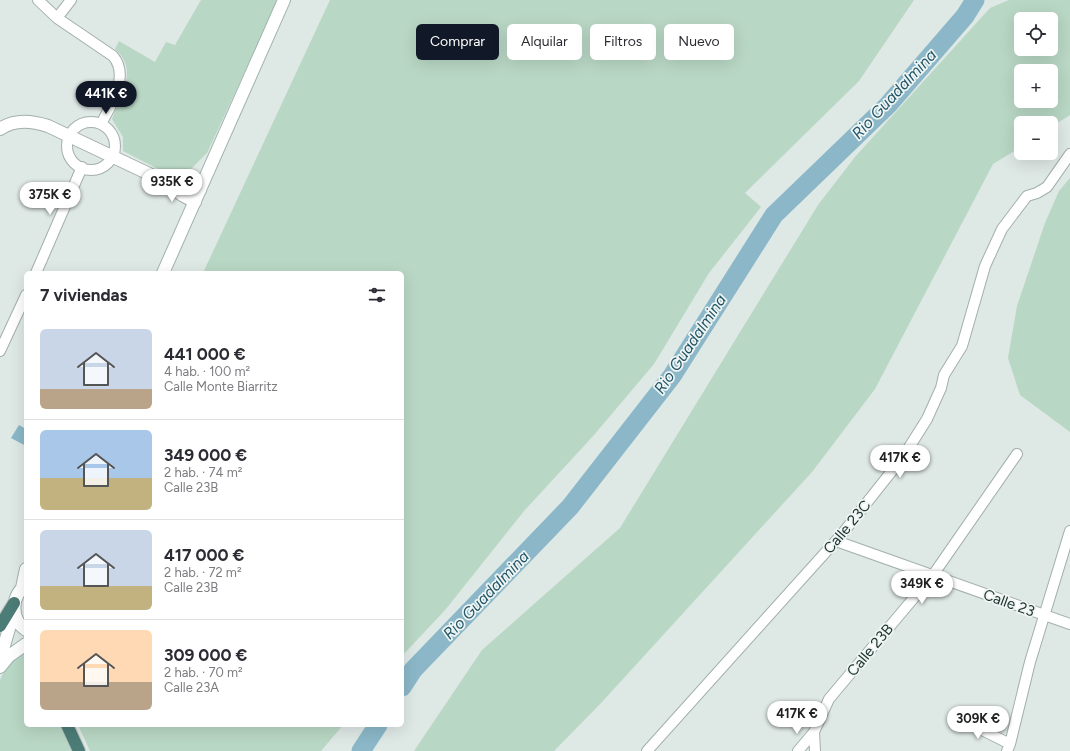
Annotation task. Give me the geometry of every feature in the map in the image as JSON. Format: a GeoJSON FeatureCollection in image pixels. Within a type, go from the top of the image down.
{"type":"FeatureCollection","features":[{"type":"Feature","properties":{"kind":"highway"},"geometry":{"type":"LineString","coordinates":[[0,626],[14,607]]}},
{"type":"Feature","properties":{"kind":"highway"},"geometry":{"type":"LineString","coordinates":[[68,727],[79,751]]}},
{"type":"Feature","properties":{"kind":"main road"},"geometry":{"type":"LineString","coordinates":[[164,271],[284,0]]}},
{"type":"Feature","properties":{"kind":"main road"},"geometry":{"type":"LineString","coordinates":[[0,129],[10,124],[34,121],[70,136],[164,181],[186,184],[198,196]]}},
{"type":"Feature","properties":{"kind":"main road"},"geometry":{"type":"LineString","coordinates":[[0,659],[14,607],[24,586]]}},
{"type":"Feature","properties":{"kind":"main road"},"geometry":{"type":"LineString","coordinates":[[14,607],[19,624],[24,628]]}},
{"type":"Feature","properties":{"kind":"main road"},"geometry":{"type":"LineString","coordinates":[[0,667],[9,656],[24,645]]}},
{"type":"Feature","properties":{"kind":"street"},"geometry":{"type":"LineString","coordinates":[[38,0],[57,18],[113,56],[119,63],[121,72],[120,82],[101,124]]}},
{"type":"Feature","properties":{"kind":"street"},"geometry":{"type":"LineString","coordinates":[[57,18],[71,0]]}},
{"type":"Feature","properties":{"kind":"street"},"geometry":{"type":"LineString","coordinates":[[86,123],[101,124],[107,129],[114,141],[113,156],[109,162],[96,169],[89,170],[75,164],[70,158],[67,143],[70,136],[74,130],[86,123]]}},
{"type":"Feature","properties":{"kind":"street","name":"Calle 23C"},"geometry":{"type":"LineString","coordinates":[[647,751],[836,541],[903,457],[927,419],[941,388],[944,375],[962,346],[967,333],[985,266],[1002,229],[1027,196],[1037,193],[1047,187],[1070,154]]}},
{"type":"Feature","properties":{"kind":"street"},"geometry":{"type":"LineString","coordinates":[[37,271],[82,167]]}},
{"type":"Feature","properties":{"kind":"street"},"geometry":{"type":"LineString","coordinates":[[0,351],[24,299]]}},
{"type":"Feature","properties":{"kind":"street","name":"Calle 23B"},"geometry":{"type":"LineString","coordinates":[[798,751],[814,732],[829,699],[933,575],[1017,454]]}},
{"type":"Feature","properties":{"kind":"street"},"geometry":{"type":"LineString","coordinates":[[956,717],[1009,747],[1043,615],[1070,531]]}},
{"type":"Feature","properties":{"kind":"street","name":"Calle 23"},"geometry":{"type":"LineString","coordinates":[[836,541],[1070,624]]}},
{"type":"Feature","properties":{"kind":"street","name":"Calle 23B"},"geometry":{"type":"LineString","coordinates":[[814,732],[815,751]]}},
{"type":"Feature","properties":{"kind":"green space"},"geometry":{"type":"Polygon","coordinates":[[[201,0],[278,0],[207,153],[189,171],[170,175],[123,151],[123,137],[112,119],[126,82],[127,74],[126,65],[122,57],[115,49],[119,41],[155,62],[166,42],[175,45],[201,0]]]}},
{"type":"Feature","properties":{"kind":"green space"},"geometry":{"type":"Polygon","coordinates":[[[330,0],[914,0],[859,81],[745,193],[761,207],[709,273],[654,364],[594,435],[524,511],[446,609],[404,654],[404,271],[204,271],[330,0]]]}},
{"type":"Feature","properties":{"kind":"green space"},"geometry":{"type":"Polygon","coordinates":[[[1009,0],[1070,0],[1070,115],[1058,123],[1058,116],[1014,116],[1014,151],[993,164],[875,389],[812,472],[602,702],[554,751],[414,751],[482,650],[620,528],[818,205],[855,157],[990,8],[1009,0]]]}},
{"type":"Feature","properties":{"kind":"green space"},"geometry":{"type":"Polygon","coordinates":[[[1070,178],[1070,432],[1020,395],[1008,358],[1017,306],[1045,223],[1059,191],[1070,178]]]}},
{"type":"Feature","properties":{"kind":"green space"},"geometry":{"type":"Polygon","coordinates":[[[24,652],[24,727],[63,727],[73,751],[0,751],[0,680],[7,665],[24,652]]]}},
{"type":"Feature","properties":{"kind":"green space"},"geometry":{"type":"Polygon","coordinates":[[[79,727],[341,727],[321,751],[90,751],[79,727]]]}},
{"type":"Feature","properties":{"kind":"water"},"geometry":{"type":"Polygon","coordinates":[[[19,425],[24,428],[24,445],[11,438],[19,425]]]}},
{"type":"Feature","properties":{"kind":"waterway","name":"Rio Guadalmina"},"geometry":{"type":"LineString","coordinates":[[404,684],[413,670],[570,507],[672,376],[774,215],[888,105],[965,16],[975,0]]}},
{"type":"Feature","properties":{"kind":"waterway","name":"Rio Guadalmina"},"geometry":{"type":"LineString","coordinates":[[361,751],[377,727]]}}]}
